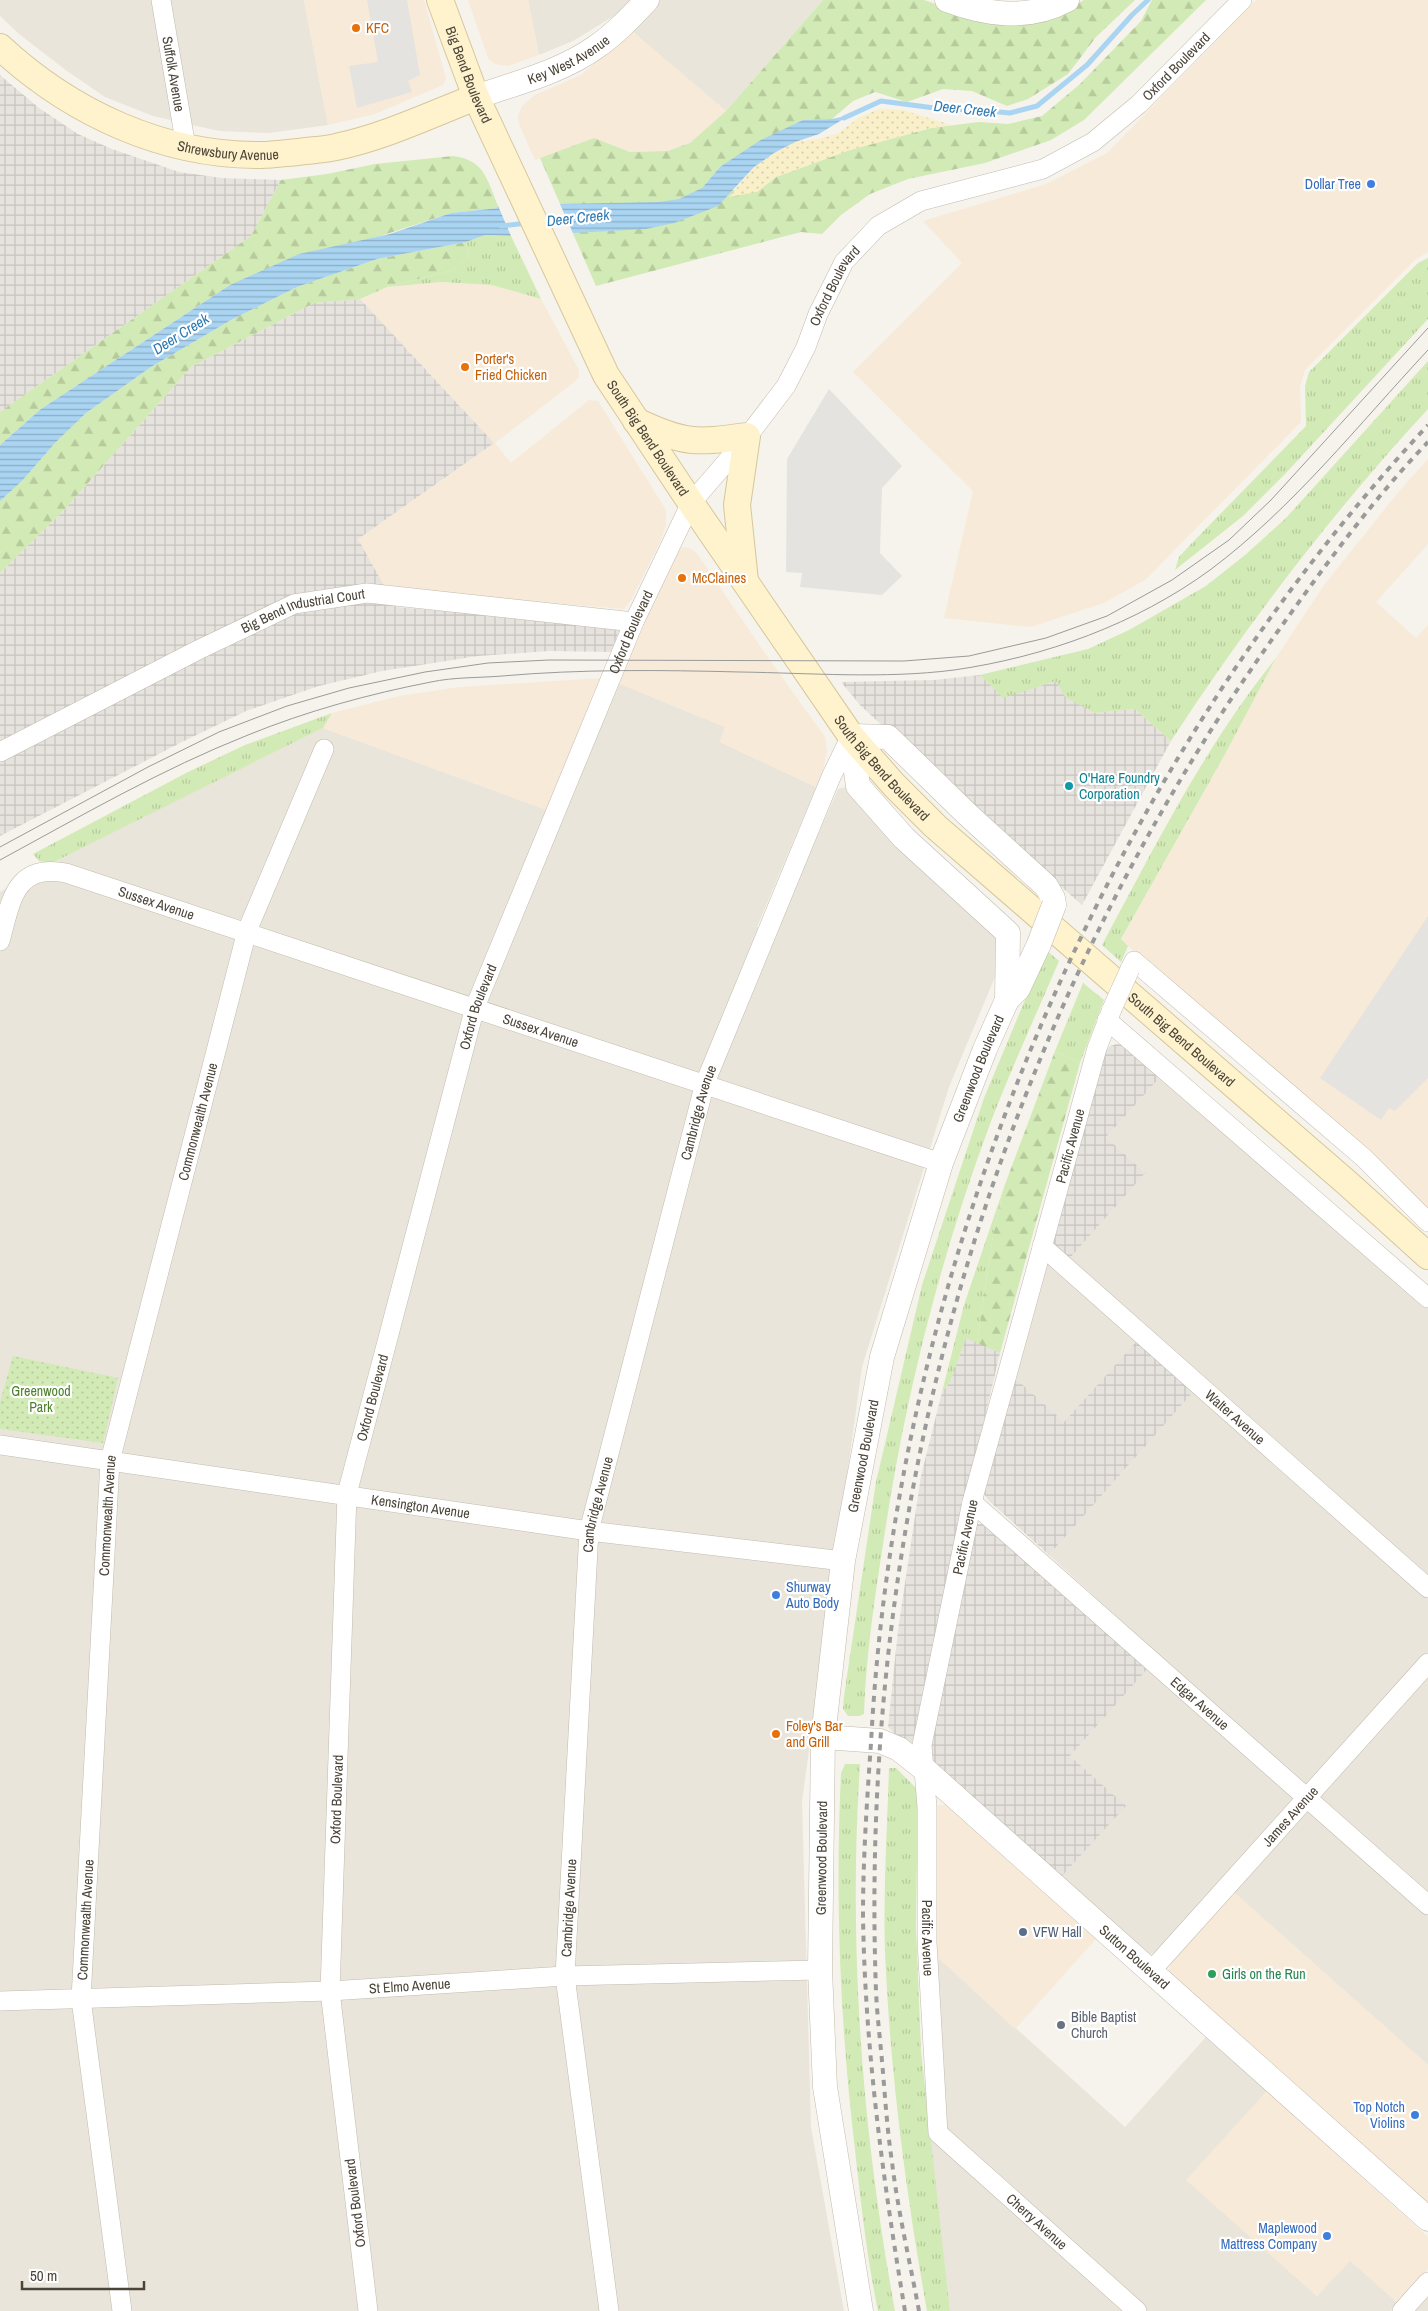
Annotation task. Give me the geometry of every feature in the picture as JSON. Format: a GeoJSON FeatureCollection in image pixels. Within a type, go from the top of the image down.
{"type":"FeatureCollection","features":[{"type":"Feature","properties":{"kind":"main road","name":"Big Bend Boulevard"},"geometry":{"type":"LineString","coordinates":[[440,0],[476,97],[498,148]]}},
{"type":"Feature","properties":{"kind":"main road","name":"Shrewsbury Avenue"},"geometry":{"type":"LineString","coordinates":[[0,47],[28,72],[79,106],[144,135],[186,147],[228,154],[262,155],[334,148],[380,134],[476,97]]}},
{"type":"Feature","properties":{"kind":"main road","name":"South Big Bend Boulevard"},"geometry":{"type":"LineString","coordinates":[[498,148],[606,375],[691,504],[851,736],[894,785],[935,826],[1346,1182],[1428,1256]]}},
{"type":"Feature","properties":{"kind":"main road"},"geometry":{"type":"LineString","coordinates":[[636,421],[662,433],[698,442],[747,436],[737,504],[745,582]]}},
{"type":"Feature","properties":{"kind":"street","name":"Suffolk Avenue"},"geometry":{"type":"LineString","coordinates":[[161,0],[186,147]]}},
{"type":"Feature","properties":{"kind":"street","name":"Key West Avenue"},"geometry":{"type":"LineString","coordinates":[[476,97],[568,64],[596,47],[616,31],[647,0]]}},
{"type":"Feature","properties":{"kind":"street"},"geometry":{"type":"LineString","coordinates":[[947,0],[982,11],[1010,14],[1036,11],[1067,0]]}},
{"type":"Feature","properties":{"kind":"street","name":"Oxford Boulevard"},"geometry":{"type":"LineString","coordinates":[[368,2311],[330,1992],[347,1494],[475,1007],[634,622],[691,504],[786,386],[806,347],[818,314],[844,262],[878,226],[921,201],[1043,169],[1093,142],[1139,104],[1242,0]]}},
{"type":"Feature","properties":{"kind":"street","name":"Big Bend Industrial Court"},"geometry":{"type":"LineString","coordinates":[[0,752],[198,650],[294,604],[367,593],[634,622]]}},
{"type":"Feature","properties":{"kind":"street"},"geometry":{"type":"LineString","coordinates":[[851,736],[858,786],[904,838],[1008,933],[1038,946]]}},
{"type":"Feature","properties":{"kind":"street","name":"Greenwood Boulevard"},"geometry":{"type":"LineString","coordinates":[[851,736],[888,737],[960,808],[1046,886],[1053,898],[1054,905],[1018,989],[1007,1000],[984,1049],[941,1163],[882,1358],[843,1561],[823,1737],[820,1970],[825,2087],[861,2311]]}},
{"type":"Feature","properties":{"kind":"street","name":"Cambridge Avenue"},"geometry":{"type":"LineString","coordinates":[[609,2311],[565,1976],[589,1531],[705,1083],[831,777],[851,736]]}},
{"type":"Feature","properties":{"kind":"street","name":"Commonwealth Avenue"},"geometry":{"type":"LineString","coordinates":[[122,2311],[81,1998],[110,1461],[247,931],[324,749]]}},
{"type":"Feature","properties":{"kind":"street","name":"Sussex Avenue"},"geometry":{"type":"LineString","coordinates":[[0,942],[11,899],[16,888],[25,878],[42,871],[66,872],[941,1163]]}},
{"type":"Feature","properties":{"kind":"street"},"geometry":{"type":"LineString","coordinates":[[1007,1000],[1008,933]]}},
{"type":"Feature","properties":{"kind":"street","name":"Pacific Avenue"},"geometry":{"type":"LineString","coordinates":[[938,2133],[927,1942],[927,1807],[922,1744],[972,1502],[1097,1048],[1132,965],[1364,1158],[1428,1222]]}},
{"type":"Feature","properties":{"kind":"street"},"geometry":{"type":"LineString","coordinates":[[1110,1014],[1428,1298]]}},
{"type":"Feature","properties":{"kind":"street","name":"Walter Avenue"},"geometry":{"type":"LineString","coordinates":[[1042,1246],[1428,1588]]}},
{"type":"Feature","properties":{"kind":"street","name":"Kensington Avenue"},"geometry":{"type":"LineString","coordinates":[[0,1445],[347,1494],[589,1531],[843,1561]]}},
{"type":"Feature","properties":{"kind":"street","name":"Edgar Avenue"},"geometry":{"type":"LineString","coordinates":[[972,1502],[1428,1905]]}},
{"type":"Feature","properties":{"kind":"street","name":"James Avenue"},"geometry":{"type":"LineString","coordinates":[[1151,1971],[1428,1663]]}},
{"type":"Feature","properties":{"kind":"street","name":"Sutton Boulevard"},"geometry":{"type":"LineString","coordinates":[[823,1737],[880,1741],[899,1749],[923,1768],[1428,2219]]}},
{"type":"Feature","properties":{"kind":"street","name":"St Elmo Avenue"},"geometry":{"type":"LineString","coordinates":[[0,2001],[330,1992],[565,1976],[820,1970]]}},
{"type":"Feature","properties":{"kind":"street","name":"Cherry Avenue"},"geometry":{"type":"LineString","coordinates":[[938,2133],[1137,2311]]}},
{"type":"Feature","properties":{"kind":"street"},"geometry":{"type":"LineString","coordinates":[[1402,2311],[1428,2282]]}},
{"type":"Feature","properties":{"kind":"shaded area"},"geometry":{"type":"Polygon","coordinates":[[[0,0],[304,0],[328,125],[269,133],[219,131],[153,116],[105,97],[67,71],[19,34],[0,16],[0,0]]]}},
{"type":"Feature","properties":{"kind":"shaded area"},"geometry":{"type":"Polygon","coordinates":[[[304,0],[424,0],[446,78],[443,85],[375,114],[328,125],[304,0]]]}},
{"type":"Feature","properties":{"kind":"shaded area"},"geometry":{"type":"Polygon","coordinates":[[[367,0],[407,0],[420,75],[408,81],[412,92],[357,108],[349,66],[378,62],[367,0]]]}},
{"type":"Feature","properties":{"kind":"shaded area"},"geometry":{"type":"Polygon","coordinates":[[[468,0],[528,0],[539,55],[508,66],[495,64],[488,58],[468,0]]]}},
{"type":"Feature","properties":{"kind":"shaded area"},"geometry":{"type":"Polygon","coordinates":[[[528,0],[823,0],[726,111],[614,16],[573,41],[539,55],[528,0]]]}},
{"type":"Feature","properties":{"kind":"shaded area"},"geometry":{"type":"Polygon","coordinates":[[[1256,0],[1428,0],[1428,252],[1415,260],[1305,370],[1300,386],[1301,422],[1145,580],[1104,603],[1031,627],[944,618],[973,491],[853,372],[962,263],[923,221],[1046,184],[1107,153],[1256,0]]]}},
{"type":"Feature","properties":{"kind":"shaded area"},"geometry":{"type":"Polygon","coordinates":[[[632,31],[726,111],[690,143],[668,151],[630,152],[594,138],[535,160],[519,124],[518,116],[522,106],[535,95],[581,75],[632,31]]]}},
{"type":"Feature","properties":{"kind":"shaded area"},"geometry":{"type":"Polygon","coordinates":[[[0,75],[39,108],[78,134],[112,149],[179,172],[222,178],[281,180],[251,236],[0,412],[0,75]]]}},
{"type":"Feature","properties":{"kind":"shaded area"},"geometry":{"type":"Polygon","coordinates":[[[441,282],[492,285],[541,299],[579,370],[578,378],[568,387],[495,443],[511,463],[589,400],[598,401],[666,510],[666,525],[660,542],[631,600],[624,609],[386,589],[358,539],[494,443],[360,299],[387,287],[441,282]]]}},
{"type":"Feature","properties":{"kind":"shaded area"},"geometry":{"type":"Polygon","coordinates":[[[360,299],[494,443],[358,539],[396,607],[621,626],[611,652],[549,651],[478,656],[382,671],[319,686],[246,711],[0,836],[0,573],[64,510],[191,367],[314,303],[360,299]]]}},
{"type":"Feature","properties":{"kind":"shaded area"},"geometry":{"type":"Polygon","coordinates":[[[829,389],[902,466],[882,488],[880,553],[902,576],[882,595],[800,587],[802,573],[786,572],[787,459],[829,389]]]}},
{"type":"Feature","properties":{"kind":"shaded area"},"geometry":{"type":"Polygon","coordinates":[[[1428,459],[1428,544],[1376,602],[1416,638],[1428,625],[1428,1213],[1336,1128],[1121,940],[1224,756],[1276,658],[1324,585],[1400,490],[1428,459]]]}},
{"type":"Feature","properties":{"kind":"shaded area"},"geometry":{"type":"Polygon","coordinates":[[[684,547],[691,549],[698,555],[825,737],[827,751],[823,770],[816,787],[720,742],[725,727],[618,683],[674,557],[678,550],[684,547]]]}},
{"type":"Feature","properties":{"kind":"shaded area"},"geometry":{"type":"Polygon","coordinates":[[[980,675],[1003,697],[1056,681],[1095,713],[1135,709],[1171,741],[1082,905],[974,811],[860,705],[841,682],[934,680],[980,675]]]}},
{"type":"Feature","properties":{"kind":"shaded area"},"geometry":{"type":"Polygon","coordinates":[[[602,678],[547,810],[323,728],[332,713],[399,696],[459,687],[602,678]]]}},
{"type":"Feature","properties":{"kind":"shaded area"},"geometry":{"type":"Polygon","coordinates":[[[618,683],[725,727],[720,742],[816,787],[757,927],[775,933],[838,789],[845,787],[996,937],[1000,965],[949,1087],[862,1367],[802,1801],[811,2127],[844,2311],[0,2311],[0,892],[75,851],[323,728],[547,810],[520,875],[537,882],[618,683]]]}},
{"type":"Feature","properties":{"kind":"shaded area"},"geometry":{"type":"Polygon","coordinates":[[[1428,916],[1428,1078],[1395,1111],[1389,1108],[1381,1120],[1320,1078],[1428,916]]]}},
{"type":"Feature","properties":{"kind":"shaded area"},"geometry":{"type":"Polygon","coordinates":[[[1124,1045],[1163,1074],[1106,1137],[1145,1173],[1069,1259],[1053,1244],[1052,1237],[1102,1055],[1110,1046],[1124,1045]]]}},
{"type":"Feature","properties":{"kind":"shaded area"},"geometry":{"type":"Polygon","coordinates":[[[1163,1074],[1428,1305],[1428,2065],[1221,1881],[1154,1953],[1147,1955],[1062,1876],[1125,1806],[1070,1756],[1159,1655],[1049,1555],[1204,1379],[1064,1422],[1013,1376],[1043,1265],[1145,1173],[1106,1137],[1163,1074]]]}},
{"type":"Feature","properties":{"kind":"shaded area"},"geometry":{"type":"Polygon","coordinates":[[[966,1337],[1000,1353],[952,1556],[915,1738],[912,1744],[900,1739],[888,1727],[898,1630],[921,1476],[942,1392],[950,1382],[966,1337]]]}},
{"type":"Feature","properties":{"kind":"shaded area"},"geometry":{"type":"Polygon","coordinates":[[[1137,1341],[1193,1392],[1049,1555],[988,1500],[983,1492],[1013,1376],[1064,1422],[1137,1341]]]}},
{"type":"Feature","properties":{"kind":"shaded area"},"geometry":{"type":"Polygon","coordinates":[[[977,1524],[985,1524],[1149,1667],[1070,1756],[1126,1806],[1062,1876],[930,1761],[928,1746],[977,1524]]]}},
{"type":"Feature","properties":{"kind":"shaded area"},"geometry":{"type":"Polygon","coordinates":[[[938,1805],[946,1805],[1096,1939],[1015,2029],[933,1953],[935,1809],[938,1805]]]}},
{"type":"Feature","properties":{"kind":"shaded area"},"geometry":{"type":"Polygon","coordinates":[[[1235,1893],[1428,2065],[1428,2205],[1174,1979],[1169,1970],[1171,1962],[1235,1893]]]}},
{"type":"Feature","properties":{"kind":"shaded area"},"geometry":{"type":"Polygon","coordinates":[[[933,1953],[1125,2127],[1206,2037],[1267,2091],[1187,2180],[1317,2296],[1350,2260],[1398,2303],[1391,2311],[1146,2311],[946,2132],[933,1953]]]}},
{"type":"Feature","properties":{"kind":"shaded area"},"geometry":{"type":"Polygon","coordinates":[[[1267,2091],[1428,2237],[1428,2269],[1398,2303],[1350,2261],[1317,2296],[1186,2180],[1267,2091]]]}},
{"type":"Feature","properties":{"kind":"shaded area"},"geometry":{"type":"Polygon","coordinates":[[[930,2139],[1124,2311],[950,2311],[930,2139]]]}},
{"type":"Feature","properties":{"kind":"shaded area"},"geometry":{"type":"Polygon","coordinates":[[[1428,2293],[1428,2311],[1412,2311],[1428,2293]]]}},
{"type":"Feature","properties":{"kind":"green space"},"geometry":{"type":"Polygon","coordinates":[[[823,0],[924,0],[998,25],[1025,24],[1060,14],[1084,0],[1135,0],[1096,37],[1068,74],[1028,99],[1007,106],[972,91],[943,89],[907,102],[875,92],[853,101],[832,119],[803,120],[720,167],[702,188],[757,192],[776,177],[850,150],[931,128],[979,122],[1008,124],[1042,116],[1080,84],[1141,21],[1152,0],[1206,0],[1084,120],[1051,140],[985,163],[908,179],[870,194],[841,215],[822,234],[801,232],[596,286],[540,158],[594,138],[630,152],[668,151],[690,143],[726,111],[823,0]]]}},
{"type":"Feature","properties":{"kind":"green space"},"geometry":{"type":"Polygon","coordinates":[[[453,156],[464,158],[479,167],[488,181],[499,208],[451,213],[230,285],[41,409],[0,445],[0,412],[251,236],[281,180],[327,174],[375,164],[453,156]]]}},
{"type":"Feature","properties":{"kind":"green space"},"geometry":{"type":"Polygon","coordinates":[[[485,235],[511,236],[541,299],[492,285],[441,282],[387,287],[453,270],[469,256],[466,242],[485,235]]]}},
{"type":"Feature","properties":{"kind":"green space"},"geometry":{"type":"Polygon","coordinates":[[[466,242],[469,256],[453,270],[387,287],[360,299],[314,303],[191,367],[64,510],[0,573],[0,501],[22,481],[55,443],[86,413],[151,367],[231,320],[297,287],[377,259],[466,242]]]}},
{"type":"Feature","properties":{"kind":"green space"},"geometry":{"type":"Polygon","coordinates":[[[1428,258],[1428,319],[1286,473],[1243,516],[1175,570],[1179,557],[1306,426],[1305,386],[1309,372],[1418,263],[1428,258]]]}},
{"type":"Feature","properties":{"kind":"green space"},"geometry":{"type":"Polygon","coordinates":[[[1428,361],[1428,409],[1358,488],[1292,570],[1230,654],[1171,741],[1135,709],[1095,713],[1065,697],[1056,681],[1003,698],[980,675],[1088,649],[1129,630],[1206,586],[1245,555],[1286,518],[1428,361]]]}},
{"type":"Feature","properties":{"kind":"green space"},"geometry":{"type":"Polygon","coordinates":[[[1276,658],[1224,756],[1121,939],[1128,946],[1121,962],[1102,945],[1182,797],[1226,726],[1276,658]]]}},
{"type":"Feature","properties":{"kind":"green space"},"geometry":{"type":"Polygon","coordinates":[[[332,713],[323,728],[52,863],[39,861],[33,854],[188,772],[245,745],[332,713]]]}},
{"type":"Feature","properties":{"kind":"green space"},"geometry":{"type":"Polygon","coordinates":[[[1046,950],[1059,961],[990,1124],[955,1225],[926,1328],[902,1433],[884,1538],[869,1647],[864,1714],[848,1716],[843,1709],[844,1696],[876,1482],[922,1285],[984,1098],[1046,950]]]}},
{"type":"Feature","properties":{"kind":"green space"},"geometry":{"type":"Polygon","coordinates":[[[1083,983],[1104,1000],[1080,1063],[1055,1051],[1083,983]]]}},
{"type":"Feature","properties":{"kind":"green space"},"geometry":{"type":"Polygon","coordinates":[[[1055,1051],[1080,1063],[1000,1353],[977,1343],[993,1236],[1004,1187],[1055,1051]]]}},
{"type":"Feature","properties":{"kind":"green space"},"geometry":{"type":"Polygon","coordinates":[[[1004,1187],[993,1236],[977,1343],[966,1338],[950,1382],[942,1392],[964,1305],[1004,1187]]]}},
{"type":"Feature","properties":{"kind":"green space","name":"Greenwood Park"},"geometry":{"type":"Polygon","coordinates":[[[13,1356],[118,1378],[103,1443],[0,1429],[0,1402],[13,1356]]]}},
{"type":"Feature","properties":{"kind":"green space"},"geometry":{"type":"Polygon","coordinates":[[[845,1764],[860,1764],[856,1901],[861,2039],[874,2175],[895,2311],[878,2311],[865,2231],[850,2102],[842,2008],[839,1915],[839,1821],[841,1773],[845,1764]]]}},
{"type":"Feature","properties":{"kind":"green space"},"geometry":{"type":"Polygon","coordinates":[[[889,1768],[896,1768],[918,1790],[916,1926],[921,2051],[950,2311],[927,2311],[913,2227],[896,2101],[884,1922],[889,1768]]]}},
{"type":"Feature","properties":{"kind":"sand"},"geometry":{"type":"Polygon","coordinates":[[[879,109],[903,110],[951,125],[931,128],[850,150],[776,177],[757,192],[729,197],[754,167],[774,153],[795,142],[837,134],[860,117],[879,109]]]}},
{"type":"Feature","properties":{"kind":"water"},"geometry":{"type":"Polygon","coordinates":[[[850,115],[819,134],[795,142],[774,153],[754,167],[718,206],[674,223],[646,229],[573,233],[560,204],[659,202],[679,199],[702,188],[720,167],[759,141],[803,120],[832,119],[850,115]]]}},
{"type":"Feature","properties":{"kind":"water"},"geometry":{"type":"Polygon","coordinates":[[[499,208],[511,236],[485,235],[466,242],[377,259],[297,287],[231,320],[151,367],[86,413],[55,443],[22,481],[0,501],[0,445],[41,409],[230,285],[299,254],[390,234],[451,213],[499,208]]]}},
{"type":"Feature","properties":{"kind":"waterway","name":"Deer Creek"},"geometry":{"type":"LineString","coordinates":[[844,118],[881,101],[942,109],[1010,113],[1037,106],[1087,65],[1148,0]]}},
{"type":"Feature","properties":{"kind":"waterway","name":"Deer Creek"},"geometry":{"type":"LineString","coordinates":[[543,222],[572,219]]}},
{"type":"Feature","properties":{"kind":"waterway","name":"Deer Creek"},"geometry":{"type":"LineString","coordinates":[[501,226],[527,223]]}},
{"type":"Feature","properties":{"kind":"tram line"},"geometry":{"type":"LineString","coordinates":[[0,847],[148,767],[219,732],[287,706],[349,688],[425,672],[488,663],[549,660],[904,661],[969,656],[1046,638],[1107,616],[1172,580],[1229,540],[1271,500],[1428,328]]}},
{"type":"Feature","properties":{"kind":"tram line"},"geometry":{"type":"LineString","coordinates":[[0,860],[122,794],[216,748],[270,726],[315,711],[361,698],[440,680],[591,671],[847,675],[928,673],[988,664],[1055,647],[1120,622],[1152,607],[1210,570],[1240,546],[1297,493],[1428,350]]}},
{"type":"Feature","properties":{"kind":"railway"},"geometry":{"type":"LineString","coordinates":[[905,2311],[889,2213],[871,2065],[864,1966],[863,1894],[871,1743],[889,1563],[923,1384],[972,1208],[1036,1036],[1115,870],[1207,712],[1311,563],[1428,425]]}},
{"type":"Feature","properties":{"kind":"railway"},"geometry":{"type":"LineString","coordinates":[[919,2311],[901,2218],[887,2125],[876,1991],[876,1809],[891,1629],[920,1452],[963,1278],[1021,1108],[1092,943],[1178,783],[1278,631],[1313,582],[1368,510],[1428,442]]}},
{"type":"Feature","properties":{"kind":"place","name":"KFC"},"geometry":{"type":"Point","coordinates":[356,28]}},
{"type":"Feature","properties":{"kind":"place","name":"Dollar Tree"},"geometry":{"type":"Point","coordinates":[1371,184]}},
{"type":"Feature","properties":{"kind":"place","name":"Porter's Fried Chicken"},"geometry":{"type":"Point","coordinates":[465,367]}},
{"type":"Feature","properties":{"kind":"place","name":"McClaines"},"geometry":{"type":"Point","coordinates":[682,578]}},
{"type":"Feature","properties":{"kind":"place","name":"O'Hare Foundry Corporation"},"geometry":{"type":"Point","coordinates":[1069,786]}},
{"type":"Feature","properties":{"kind":"place","name":"Shurway Auto Body"},"geometry":{"type":"Point","coordinates":[776,1595]}},
{"type":"Feature","properties":{"kind":"place","name":"Foley's Bar and Grill"},"geometry":{"type":"Point","coordinates":[776,1734]}},
{"type":"Feature","properties":{"kind":"place","name":"VFW Hall"},"geometry":{"type":"Point","coordinates":[1023,1932]}},
{"type":"Feature","properties":{"kind":"place","name":"Girls on the Run"},"geometry":{"type":"Point","coordinates":[1212,1974]}},
{"type":"Feature","properties":{"kind":"place","name":"Bible Baptist Church"},"geometry":{"type":"Point","coordinates":[1061,2025]}},
{"type":"Feature","properties":{"kind":"place","name":"Top Notch Violins"},"geometry":{"type":"Point","coordinates":[1415,2115]}},
{"type":"Feature","properties":{"kind":"place","name":"Maplewood Mattress Company"},"geometry":{"type":"Point","coordinates":[1327,2236]}}]}
